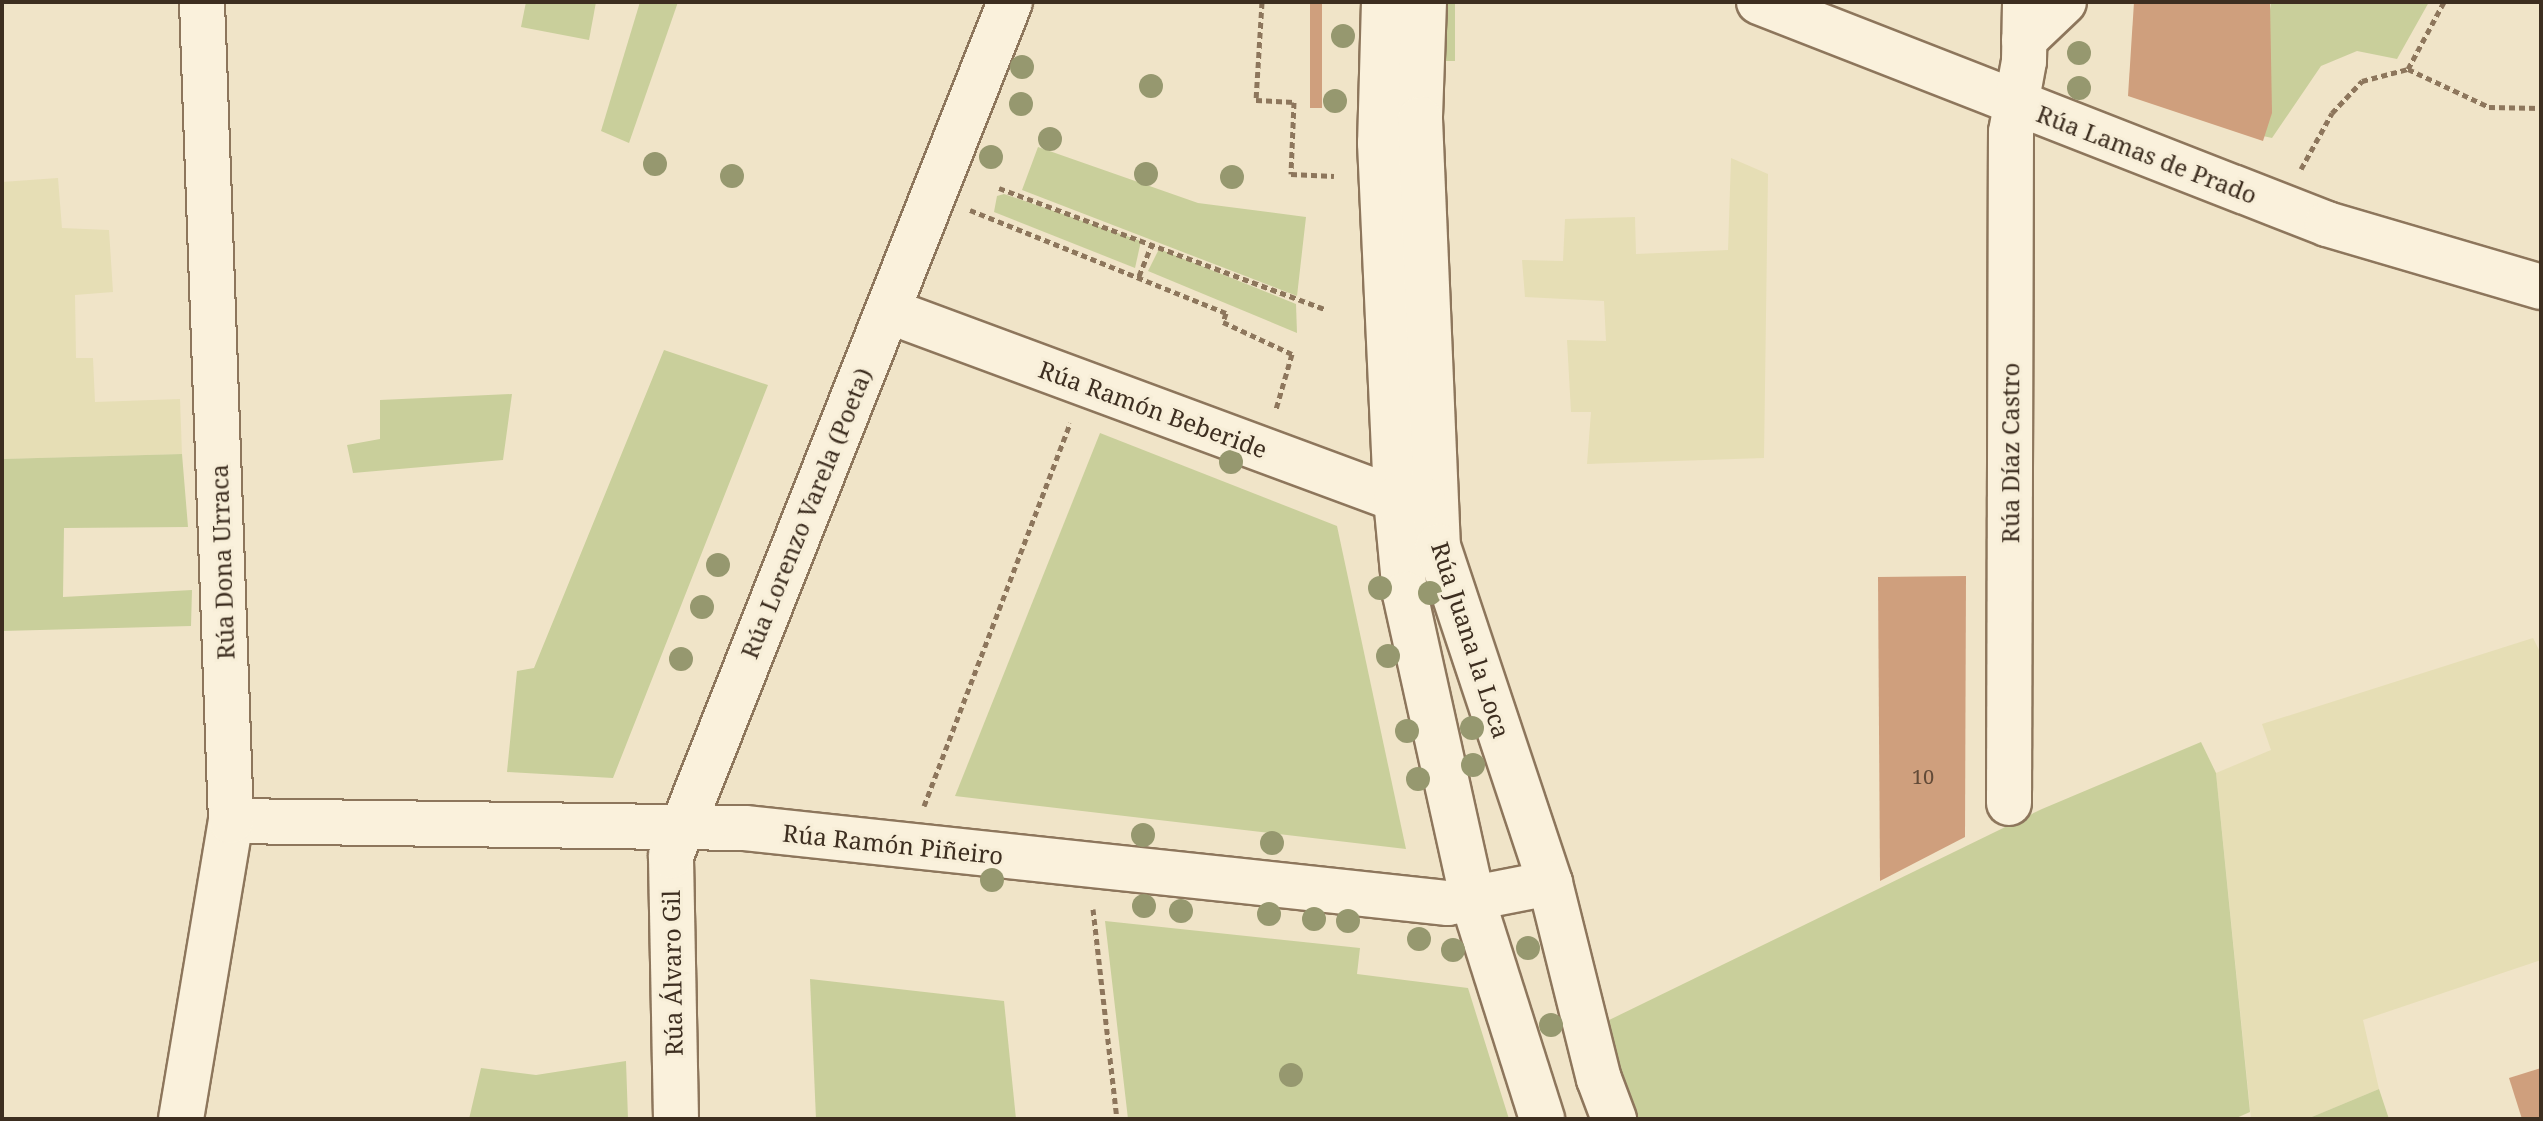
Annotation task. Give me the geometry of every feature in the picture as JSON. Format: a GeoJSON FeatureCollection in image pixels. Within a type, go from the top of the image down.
{"type":"FeatureCollection","features":[{"type":"Feature","properties":{"kind":"street","name":"Rúa Dona Urraca"},"geometry":{"type":"LineString","coordinates":[[181,1119],[231,821],[202,2]]}},
{"type":"Feature","properties":{"kind":"street","name":"Rúa Lorenzo Varela (Poeta)"},"geometry":{"type":"LineString","coordinates":[[679,827],[943,202],[1010,2]]}},
{"type":"Feature","properties":{"kind":"street","name":"Rúa Juana la Loca"},"geometry":{"type":"LineString","coordinates":[[1384,2],[1380,143],[1415,499],[1438,546],[1550,883],[1599,1079],[1614,1119]]}},
{"type":"Feature","properties":{"kind":"street","name":"Rúa Juana la Loca"},"geometry":{"type":"LineString","coordinates":[[1424,2],[1415,499],[1405,594],[1473,901],[1542,1119]]}},
{"type":"Feature","properties":{"kind":"street","name":"Rúa Lamas de Prado"},"geometry":{"type":"LineString","coordinates":[[1759,2],[2285,208],[2541,287]]}},
{"type":"Feature","properties":{"kind":"street"},"geometry":{"type":"LineString","coordinates":[[2024,21],[2064,2]]}},
{"type":"Feature","properties":{"kind":"street","name":"Rúa Díaz Castro"},"geometry":{"type":"LineString","coordinates":[[2009,803],[2010,148],[2024,21]]}},
{"type":"Feature","properties":{"kind":"street","name":"Rúa Ramón Beberide"},"geometry":{"type":"LineString","coordinates":[[910,319],[1265,451],[1415,499]]}},
{"type":"Feature","properties":{"kind":"street","name":"Rúa Ramón Piñeiro"},"geometry":{"type":"LineString","coordinates":[[231,821],[745,828],[1448,903],[1473,901],[1550,883]]}},
{"type":"Feature","properties":{"kind":"street","name":"Rúa Álvaro Gil"},"geometry":{"type":"LineString","coordinates":[[676,1119],[670,889],[671,856],[679,827]]}},
{"type":"Feature","properties":{"kind":"path"},"geometry":{"type":"LineString","coordinates":[[1262,2],[1256,100],[1294,102],[1291,174],[1334,176]]}},
{"type":"Feature","properties":{"kind":"path"},"geometry":{"type":"LineString","coordinates":[[2408,69],[2444,2]]}},
{"type":"Feature","properties":{"kind":"path"},"geometry":{"type":"LineString","coordinates":[[2285,208],[2332,113],[2362,81],[2408,69],[2489,107],[2541,108]]}},
{"type":"Feature","properties":{"kind":"path"},"geometry":{"type":"LineString","coordinates":[[999,188],[1324,309]]}},
{"type":"Feature","properties":{"kind":"path"},"geometry":{"type":"LineString","coordinates":[[943,202],[1139,276],[1226,313],[1223,322],[1292,354],[1265,451]]}},
{"type":"Feature","properties":{"kind":"path"},"geometry":{"type":"LineString","coordinates":[[1139,276],[1153,244]]}},
{"type":"Feature","properties":{"kind":"path"},"geometry":{"type":"LineString","coordinates":[[924,807],[1084,384]]}},
{"type":"Feature","properties":{"kind":"path"},"geometry":{"type":"LineString","coordinates":[[1093,908],[1117,1119]]}},
{"type":"Feature","properties":{"kind":"shaded area"},"geometry":{"type":"Polygon","coordinates":[[[1731,158],[1768,174],[1764,458],[1587,464],[1591,412],[1571,412],[1567,340],[1606,341],[1604,301],[1525,297],[1522,260],[1563,261],[1565,219],[1635,217],[1636,254],[1728,250],[1731,158]]]}},
{"type":"Feature","properties":{"kind":"shaded area"},"geometry":{"type":"Polygon","coordinates":[[[58,178],[62,228],[109,230],[113,292],[75,295],[76,358],[93,358],[95,402],[180,399],[182,454],[2,459],[2,182],[58,178]]]}},
{"type":"Feature","properties":{"kind":"shaded area"},"geometry":{"type":"Polygon","coordinates":[[[2533,638],[2541,654],[2541,960],[2363,1020],[2379,1089],[2307,1119],[2251,1119],[2216,773],[2271,750],[2262,724],[2533,638]]]}},
{"type":"Feature","properties":{"kind":"green space"},"geometry":{"type":"Polygon","coordinates":[[[526,2],[596,2],[589,40],[521,27],[526,2]]]}},
{"type":"Feature","properties":{"kind":"green space"},"geometry":{"type":"Polygon","coordinates":[[[640,2],[678,2],[629,143],[601,131],[640,2]]]}},
{"type":"Feature","properties":{"kind":"green space"},"geometry":{"type":"Polygon","coordinates":[[[1441,2],[1455,2],[1455,61],[1441,61],[1441,2]]]}},
{"type":"Feature","properties":{"kind":"green space"},"geometry":{"type":"Polygon","coordinates":[[[2271,2],[2429,2],[2397,59],[2357,51],[2321,66],[2272,138],[2254,134],[2271,2]]]}},
{"type":"Feature","properties":{"kind":"green space"},"geometry":{"type":"Polygon","coordinates":[[[1038,147],[1198,203],[1306,217],[1297,296],[1022,190],[1038,147]]]}},
{"type":"Feature","properties":{"kind":"green space"},"geometry":{"type":"Polygon","coordinates":[[[1004,194],[1141,241],[1135,268],[994,212],[997,196],[1004,194]]]}},
{"type":"Feature","properties":{"kind":"green space"},"geometry":{"type":"Polygon","coordinates":[[[1159,249],[1296,304],[1297,333],[1148,271],[1159,249]]]}},
{"type":"Feature","properties":{"kind":"green space"},"geometry":{"type":"Polygon","coordinates":[[[664,350],[768,385],[613,778],[507,772],[517,671],[534,668],[664,350]]]}},
{"type":"Feature","properties":{"kind":"green space"},"geometry":{"type":"Polygon","coordinates":[[[512,394],[503,460],[353,473],[347,445],[380,439],[380,400],[512,394]]]}},
{"type":"Feature","properties":{"kind":"green space"},"geometry":{"type":"Polygon","coordinates":[[[1100,433],[1337,526],[1406,849],[955,796],[1100,433]]]}},
{"type":"Feature","properties":{"kind":"green space"},"geometry":{"type":"Polygon","coordinates":[[[182,454],[188,527],[64,528],[63,597],[192,590],[191,626],[2,631],[2,459],[182,454]]]}},
{"type":"Feature","properties":{"kind":"green space"},"geometry":{"type":"Polygon","coordinates":[[[2201,742],[2216,773],[2250,1112],[2234,1119],[1634,1119],[1603,1023],[2042,809],[2201,742]]]}},
{"type":"Feature","properties":{"kind":"green space"},"geometry":{"type":"Polygon","coordinates":[[[1105,921],[1360,948],[1357,974],[1468,988],[1509,1119],[1128,1119],[1105,921]]]}},
{"type":"Feature","properties":{"kind":"green space"},"geometry":{"type":"Polygon","coordinates":[[[810,979],[1004,1001],[1016,1119],[816,1119],[810,979]]]}},
{"type":"Feature","properties":{"kind":"green space"},"geometry":{"type":"Polygon","coordinates":[[[626,1061],[628,1119],[469,1119],[481,1068],[536,1075],[626,1061]]]}},
{"type":"Feature","properties":{"kind":"green space"},"geometry":{"type":"Polygon","coordinates":[[[2379,1089],[2389,1119],[2307,1119],[2379,1089]]]}},
{"type":"Feature","properties":{"kind":"building"},"geometry":{"type":"Polygon","coordinates":[[[1310,2],[1322,2],[1322,108],[1310,108],[1310,2]]]}},
{"type":"Feature","properties":{"kind":"building"},"geometry":{"type":"Polygon","coordinates":[[[2134,2],[2270,2],[2272,113],[2263,141],[2128,96],[2134,2]]]}},
{"type":"Feature","properties":{"kind":"building"},"geometry":{"type":"Polygon","coordinates":[[[1966,576],[1965,837],[1880,881],[1878,577],[1966,576]]]}},
{"type":"Feature","properties":{"kind":"building"},"geometry":{"type":"Polygon","coordinates":[[[2541,1068],[2541,1119],[2522,1119],[2509,1078],[2541,1068]]]}}]}
